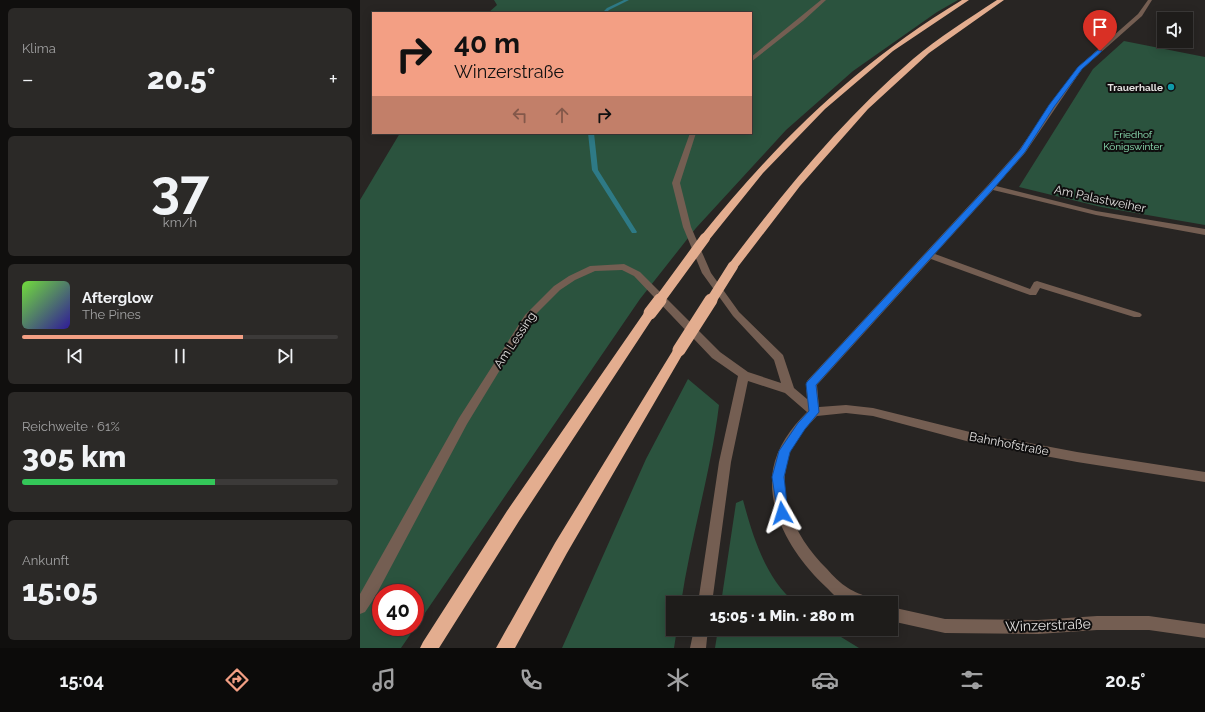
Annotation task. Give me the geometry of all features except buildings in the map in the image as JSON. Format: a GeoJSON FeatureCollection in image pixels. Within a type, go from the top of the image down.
{"type":"FeatureCollection","features":[{"type":"Feature","properties":{"kind":"highway"},"geometry":{"type":"LineString","coordinates":[[429,648],[513,516],[650,313],[705,238],[764,167],[816,114],[850,83],[892,50],[966,0]]}},
{"type":"Feature","properties":{"kind":"highway"},"geometry":{"type":"LineString","coordinates":[[505,648],[561,548],[679,350],[733,266],[791,190],[816,159],[869,102],[940,41],[1000,0]]}},
{"type":"Feature","properties":{"kind":"street"},"geometry":{"type":"LineString","coordinates":[[752,59],[824,0]]}},
{"type":"Feature","properties":{"kind":"street"},"geometry":{"type":"LineString","coordinates":[[850,596],[843,593],[814,566],[794,539],[782,513],[778,477],[785,451],[801,426],[814,412],[811,384],[1022,151],[1080,68],[1140,15],[1150,0]]}},
{"type":"Feature","properties":{"kind":"street"},"geometry":{"type":"LineString","coordinates":[[693,134],[676,184],[687,227],[707,273],[736,314],[779,358],[789,390]]}},
{"type":"Feature","properties":{"kind":"street","name":"Am Palastweiher"},"geometry":{"type":"LineString","coordinates":[[991,187],[1096,212],[1205,232]]}},
{"type":"Feature","properties":{"kind":"street"},"geometry":{"type":"LineString","coordinates":[[929,255],[1033,293],[1037,284],[1137,315]]}},
{"type":"Feature","properties":{"kind":"street","name":"Am Lessing"},"geometry":{"type":"LineString","coordinates":[[360,607],[370,592],[463,420],[528,317],[557,288],[572,278],[593,268],[624,267],[637,274],[716,355],[744,375],[789,390],[814,412]]}},
{"type":"Feature","properties":{"kind":"street"},"geometry":{"type":"LineString","coordinates":[[706,596],[725,462],[744,375]]}},
{"type":"Feature","properties":{"kind":"street","name":"Bahnhofstraße"},"geometry":{"type":"LineString","coordinates":[[814,412],[846,409],[873,412],[970,437],[1077,458],[1205,477]]}},
{"type":"Feature","properties":{"kind":"street","name":"Winzerstraße"},"geometry":{"type":"LineString","coordinates":[[898,616],[945,626],[1038,627],[1097,623],[1149,623],[1205,631]]}},
{"type":"Feature","properties":{"kind":"street"},"geometry":{"type":"LineString","coordinates":[[698,648],[700,636]]}},
{"type":"Feature","properties":{"kind":"green space"},"geometry":{"type":"Polygon","coordinates":[[[494,0],[958,0],[937,12],[853,71],[786,130],[696,228],[640,299],[424,614],[424,584],[372,584],[372,636],[409,636],[401,648],[360,648],[360,200],[399,134],[752,134],[752,12],[489,12],[497,5],[494,0]]]}},
{"type":"Feature","properties":{"kind":"green space","name":"Friedhof Königswinter"},"geometry":{"type":"Polygon","coordinates":[[[1124,41],[1205,57],[1205,225],[1101,207],[1019,187],[1093,69],[1124,41]]]}},
{"type":"Feature","properties":{"kind":"green space"},"geometry":{"type":"Polygon","coordinates":[[[688,379],[719,405],[711,455],[682,596],[666,596],[666,636],[676,636],[674,648],[562,648],[646,459],[688,379]]]}},
{"type":"Feature","properties":{"kind":"green space"},"geometry":{"type":"Polygon","coordinates":[[[743,500],[756,542],[768,569],[788,596],[722,596],[736,503],[743,500]]]}},
{"type":"Feature","properties":{"kind":"green space"},"geometry":{"type":"Polygon","coordinates":[[[717,636],[839,636],[859,648],[715,648],[717,636]]]}},
{"type":"Feature","properties":{"kind":"waterway"},"geometry":{"type":"LineString","coordinates":[[605,12],[627,0]]}},
{"type":"Feature","properties":{"kind":"waterway"},"geometry":{"type":"LineString","coordinates":[[591,134],[595,170],[634,232]]}},
{"type":"Feature","properties":{"kind":"place","name":"Trauerhalle"},"geometry":{"type":"Point","coordinates":[1171,87]}},
{"type":"Feature","properties":{"kind":"route"},"geometry":{"type":"LineString","coordinates":[[782,513],[778,477],[785,451],[801,426],[814,412],[811,384],[991,187],[1022,151],[1080,68],[1100,51]]}}]}
